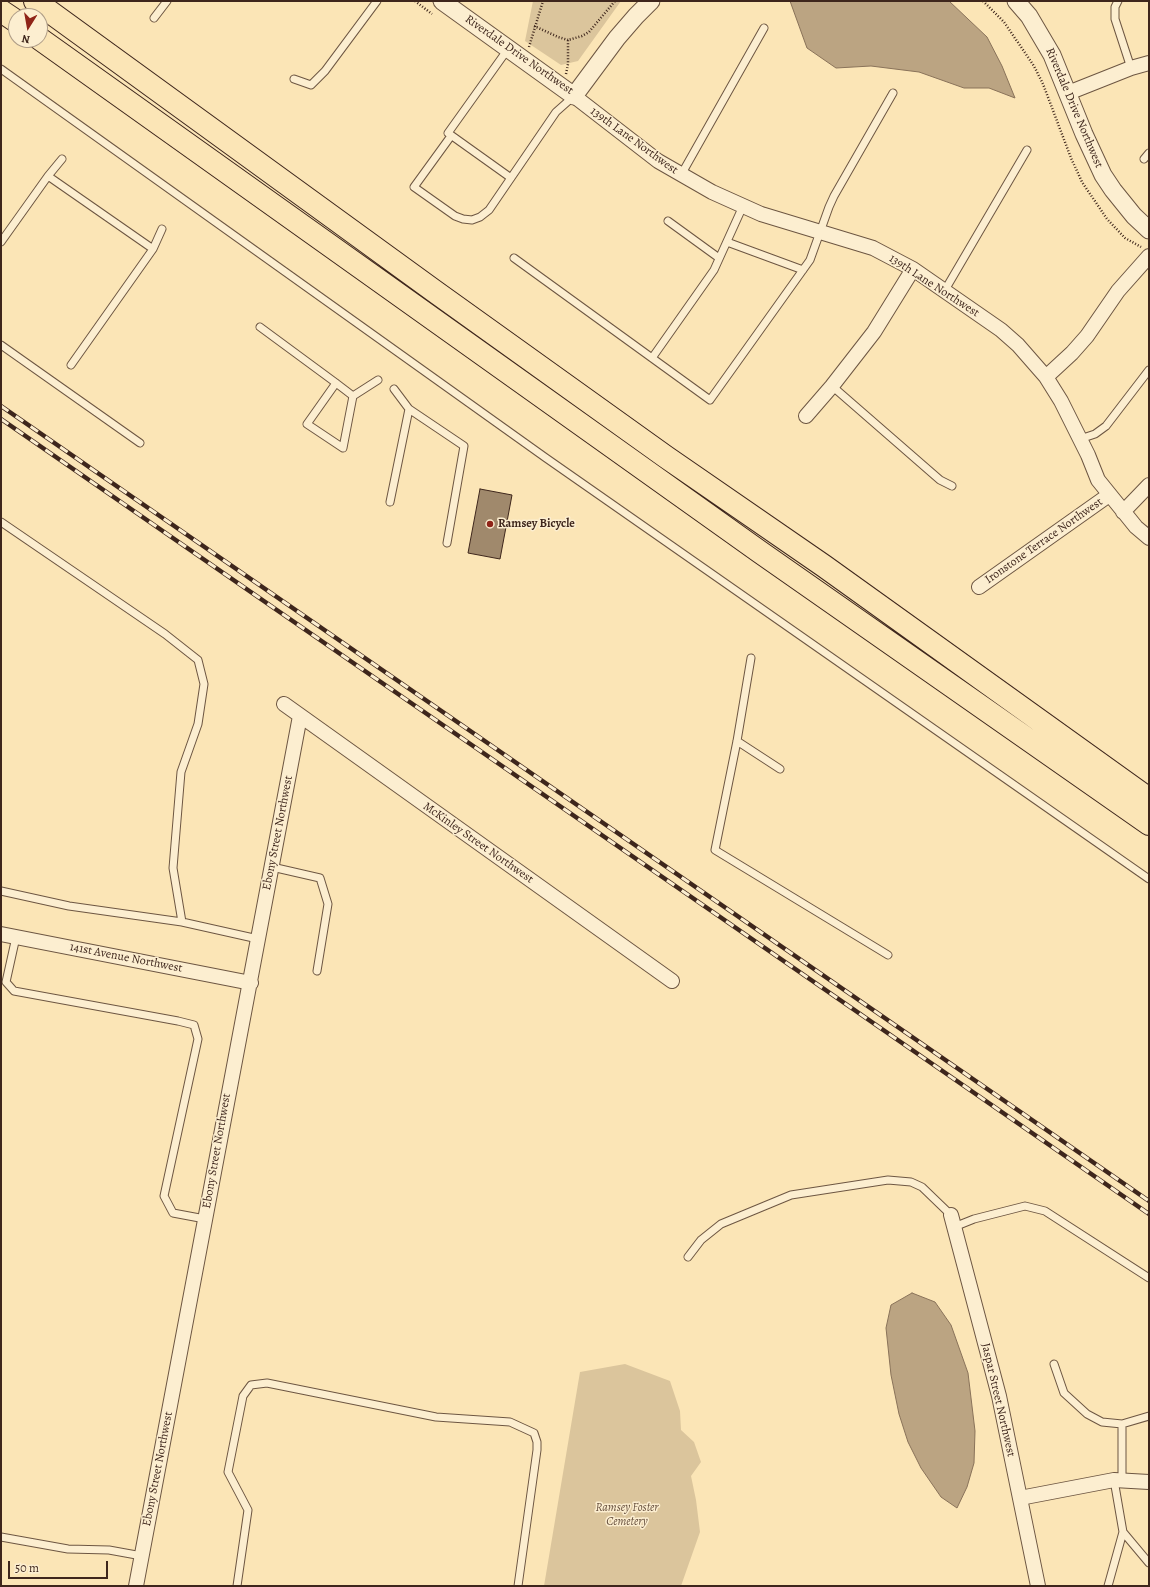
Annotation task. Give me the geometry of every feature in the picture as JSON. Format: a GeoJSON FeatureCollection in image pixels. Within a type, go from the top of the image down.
{"type":"FeatureCollection","features":[{"type":"Feature","properties":{"kind":"highway"},"geometry":{"type":"LineString","coordinates":[[35,1],[437,293],[666,457],[824,566],[1149,799]]}},
{"type":"Feature","properties":{"kind":"highway"},"geometry":{"type":"LineString","coordinates":[[48,45],[760,552],[1149,824]]}},
{"type":"Feature","properties":{"kind":"street","name":"Riverdale Drive Northwest"},"geometry":{"type":"LineString","coordinates":[[442,1],[574,96],[617,38],[651,1]]}},
{"type":"Feature","properties":{"kind":"street","name":"Riverdale Drive Northwest"},"geometry":{"type":"LineString","coordinates":[[1016,1],[1029,16],[1048,48],[1086,140],[1103,175],[1125,206],[1149,230]]}},
{"type":"Feature","properties":{"kind":"street"},"geometry":{"type":"LineString","coordinates":[[1068,94],[1131,68],[1149,63]]}},
{"type":"Feature","properties":{"kind":"street","name":"139th Lane Northwest"},"geometry":{"type":"LineString","coordinates":[[574,96],[658,161],[712,192],[761,214],[873,248],[913,269],[1001,330],[1018,345],[1046,377],[1061,400],[1098,480],[1136,527],[1149,538]]}},
{"type":"Feature","properties":{"kind":"street"},"geometry":{"type":"LineString","coordinates":[[1046,377],[1072,353],[1087,336],[1146,252]]}},
{"type":"Feature","properties":{"kind":"street"},"geometry":{"type":"LineString","coordinates":[[806,416],[832,386],[874,332],[913,269]]}},
{"type":"Feature","properties":{"kind":"street"},"geometry":{"type":"LineString","coordinates":[[1123,512],[1149,485]]}},
{"type":"Feature","properties":{"kind":"street","name":"Ironstone Terrace Northwest"},"geometry":{"type":"LineString","coordinates":[[979,587],[1109,495]]}},
{"type":"Feature","properties":{"kind":"street","name":"McKinley Street Northwest"},"geometry":{"type":"LineString","coordinates":[[284,704],[672,981]]}},
{"type":"Feature","properties":{"kind":"street","name":"Ebony Street Northwest"},"geometry":{"type":"LineString","coordinates":[[136,1586],[231,1079],[251,983],[300,716]]}},
{"type":"Feature","properties":{"kind":"street","name":"141st Avenue Northwest"},"geometry":{"type":"LineString","coordinates":[[1,934],[251,983]]}},
{"type":"Feature","properties":{"kind":"street","name":"Jaspar Street Northwest"},"geometry":{"type":"LineString","coordinates":[[953,1221],[999,1396],[1038,1586]]}},
{"type":"Feature","properties":{"kind":"street"},"geometry":{"type":"LineString","coordinates":[[1020,1498],[1118,1480],[1149,1482]]}},
{"type":"Feature","properties":{"kind":"lane"},"geometry":{"type":"LineString","coordinates":[[154,18],[167,1]]}},
{"type":"Feature","properties":{"kind":"lane"},"geometry":{"type":"LineString","coordinates":[[294,79],[311,85],[325,71],[377,1]]}},
{"type":"Feature","properties":{"kind":"lane"},"geometry":{"type":"LineString","coordinates":[[1118,1],[1115,7],[1115,19],[1131,68]]}},
{"type":"Feature","properties":{"kind":"lane"},"geometry":{"type":"LineString","coordinates":[[681,175],[764,28]]}},
{"type":"Feature","properties":{"kind":"lane"},"geometry":{"type":"LineString","coordinates":[[508,49],[448,134],[511,178]]}},
{"type":"Feature","properties":{"kind":"lane"},"geometry":{"type":"LineString","coordinates":[[1,70],[546,458],[1149,879]]}},
{"type":"Feature","properties":{"kind":"lane"},"geometry":{"type":"LineString","coordinates":[[514,258],[710,400],[810,260],[834,196],[893,92]]}},
{"type":"Feature","properties":{"kind":"lane"},"geometry":{"type":"LineString","coordinates":[[451,136],[414,187],[455,216],[472,220],[480,217],[489,210],[556,112],[574,96]]}},
{"type":"Feature","properties":{"kind":"lane"},"geometry":{"type":"LineString","coordinates":[[945,290],[1027,150]]}},
{"type":"Feature","properties":{"kind":"lane"},"geometry":{"type":"LineString","coordinates":[[1144,159],[1149,153]]}},
{"type":"Feature","properties":{"kind":"lane"},"geometry":{"type":"LineString","coordinates":[[1,242],[48,176],[62,159]]}},
{"type":"Feature","properties":{"kind":"lane"},"geometry":{"type":"LineString","coordinates":[[48,176],[153,249]]}},
{"type":"Feature","properties":{"kind":"lane"},"geometry":{"type":"LineString","coordinates":[[652,358],[714,270],[743,206]]}},
{"type":"Feature","properties":{"kind":"lane"},"geometry":{"type":"LineString","coordinates":[[668,221],[719,258]]}},
{"type":"Feature","properties":{"kind":"lane"},"geometry":{"type":"LineString","coordinates":[[71,365],[153,249],[162,229]]}},
{"type":"Feature","properties":{"kind":"lane"},"geometry":{"type":"LineString","coordinates":[[727,242],[804,270]]}},
{"type":"Feature","properties":{"kind":"lane"},"geometry":{"type":"LineString","coordinates":[[260,327],[353,396]]}},
{"type":"Feature","properties":{"kind":"lane"},"geometry":{"type":"LineString","coordinates":[[1,345],[140,443]]}},
{"type":"Feature","properties":{"kind":"lane"},"geometry":{"type":"LineString","coordinates":[[1080,439],[1095,434],[1106,426],[1149,370]]}},
{"type":"Feature","properties":{"kind":"lane"},"geometry":{"type":"LineString","coordinates":[[336,383],[307,424],[343,448],[353,396],[378,380]]}},
{"type":"Feature","properties":{"kind":"lane"},"geometry":{"type":"LineString","coordinates":[[832,386],[940,480],[952,486]]}},
{"type":"Feature","properties":{"kind":"lane"},"geometry":{"type":"LineString","coordinates":[[394,389],[409,409],[464,446],[447,543]]}},
{"type":"Feature","properties":{"kind":"lane"},"geometry":{"type":"LineString","coordinates":[[390,502],[409,409]]}},
{"type":"Feature","properties":{"kind":"lane"},"geometry":{"type":"LineString","coordinates":[[1,522],[165,634],[198,660],[204,684],[198,724],[181,772],[173,868],[182,922]]}},
{"type":"Feature","properties":{"kind":"lane"},"geometry":{"type":"LineString","coordinates":[[751,658],[737,741],[715,850],[888,955]]}},
{"type":"Feature","properties":{"kind":"lane"},"geometry":{"type":"LineString","coordinates":[[737,741],[780,769]]}},
{"type":"Feature","properties":{"kind":"lane"},"geometry":{"type":"LineString","coordinates":[[272,867],[320,878],[328,904],[317,971]]}},
{"type":"Feature","properties":{"kind":"lane"},"geometry":{"type":"LineString","coordinates":[[1,891],[69,906],[182,922],[258,939]]}},
{"type":"Feature","properties":{"kind":"lane"},"geometry":{"type":"LineString","coordinates":[[16,937],[6,982],[14,991],[178,1021],[194,1026],[198,1039],[164,1196],[173,1213],[205,1219]]}},
{"type":"Feature","properties":{"kind":"lane"},"geometry":{"type":"LineString","coordinates":[[688,1257],[701,1240],[721,1224],[791,1195],[888,1180],[911,1182],[922,1187],[953,1221],[974,1219],[1025,1206],[1045,1211],[1149,1278]]}},
{"type":"Feature","properties":{"kind":"lane"},"geometry":{"type":"LineString","coordinates":[[1054,1364],[1064,1392],[1087,1414],[1102,1422],[1122,1424],[1149,1416]]}},
{"type":"Feature","properties":{"kind":"lane"},"geometry":{"type":"LineString","coordinates":[[237,1586],[248,1510],[228,1472],[243,1396],[251,1385],[268,1383],[436,1417],[510,1422],[534,1433],[537,1442],[537,1450],[518,1586]]}},
{"type":"Feature","properties":{"kind":"lane"},"geometry":{"type":"LineString","coordinates":[[1108,1586],[1123,1532],[1118,1480],[1122,1424]]}},
{"type":"Feature","properties":{"kind":"lane"},"geometry":{"type":"LineString","coordinates":[[1123,1532],[1149,1562]]}},
{"type":"Feature","properties":{"kind":"lane"},"geometry":{"type":"LineString","coordinates":[[1,1537],[68,1549],[109,1550],[142,1556]]}},
{"type":"Feature","properties":{"kind":"path"},"geometry":{"type":"LineString","coordinates":[[522,60],[529,48],[534,26],[543,1]]}},
{"type":"Feature","properties":{"kind":"path"},"geometry":{"type":"LineString","coordinates":[[534,26],[568,40],[582,36],[589,32],[615,1]]}},
{"type":"Feature","properties":{"kind":"path"},"geometry":{"type":"LineString","coordinates":[[983,1],[1004,22],[1034,66],[1043,84],[1071,158],[1082,182],[1107,219],[1126,238],[1146,252]]}},
{"type":"Feature","properties":{"kind":"path"},"geometry":{"type":"LineString","coordinates":[[567,72],[568,40]]}},
{"type":"Feature","properties":{"kind":"green space"},"geometry":{"type":"Polygon","coordinates":[[[533,1],[621,1],[578,61],[561,65],[525,41],[533,1]]]}},
{"type":"Feature","properties":{"kind":"green space","name":"Ramsey Foster Cemetery"},"geometry":{"type":"Polygon","coordinates":[[[625,1364],[670,1381],[680,1411],[681,1430],[694,1442],[701,1462],[691,1476],[700,1532],[681,1586],[544,1586],[580,1372],[625,1364]]]}},
{"type":"Feature","properties":{"kind":"shaded area"},"geometry":{"type":"Polygon","coordinates":[[[790,1],[949,1],[987,37],[1002,66],[1015,98],[989,88],[964,88],[919,72],[871,66],[836,68],[807,48],[790,1]]]}},
{"type":"Feature","properties":{"kind":"shaded area"},"geometry":{"type":"Polygon","coordinates":[[[912,1293],[935,1302],[951,1325],[968,1373],[975,1431],[974,1463],[967,1487],[957,1508],[941,1497],[921,1468],[908,1442],[899,1414],[891,1375],[886,1328],[891,1305],[912,1293]]]}},
{"type":"Feature","properties":{"kind":"building","name":"Ramsey Bicycle"},"geometry":{"type":"Polygon","coordinates":[[[480,489],[512,495],[500,559],[468,553],[480,489]]]}},
{"type":"Feature","properties":{"kind":"railway"},"geometry":{"type":"LineString","coordinates":[[1,406],[1149,1201]]}},
{"type":"Feature","properties":{"kind":"railway"},"geometry":{"type":"LineString","coordinates":[[1,419],[1149,1214]]}},
{"type":"Feature","properties":{"kind":"place","name":"Ramsey Bicycle"},"geometry":{"type":"Point","coordinates":[490,524]}}]}
